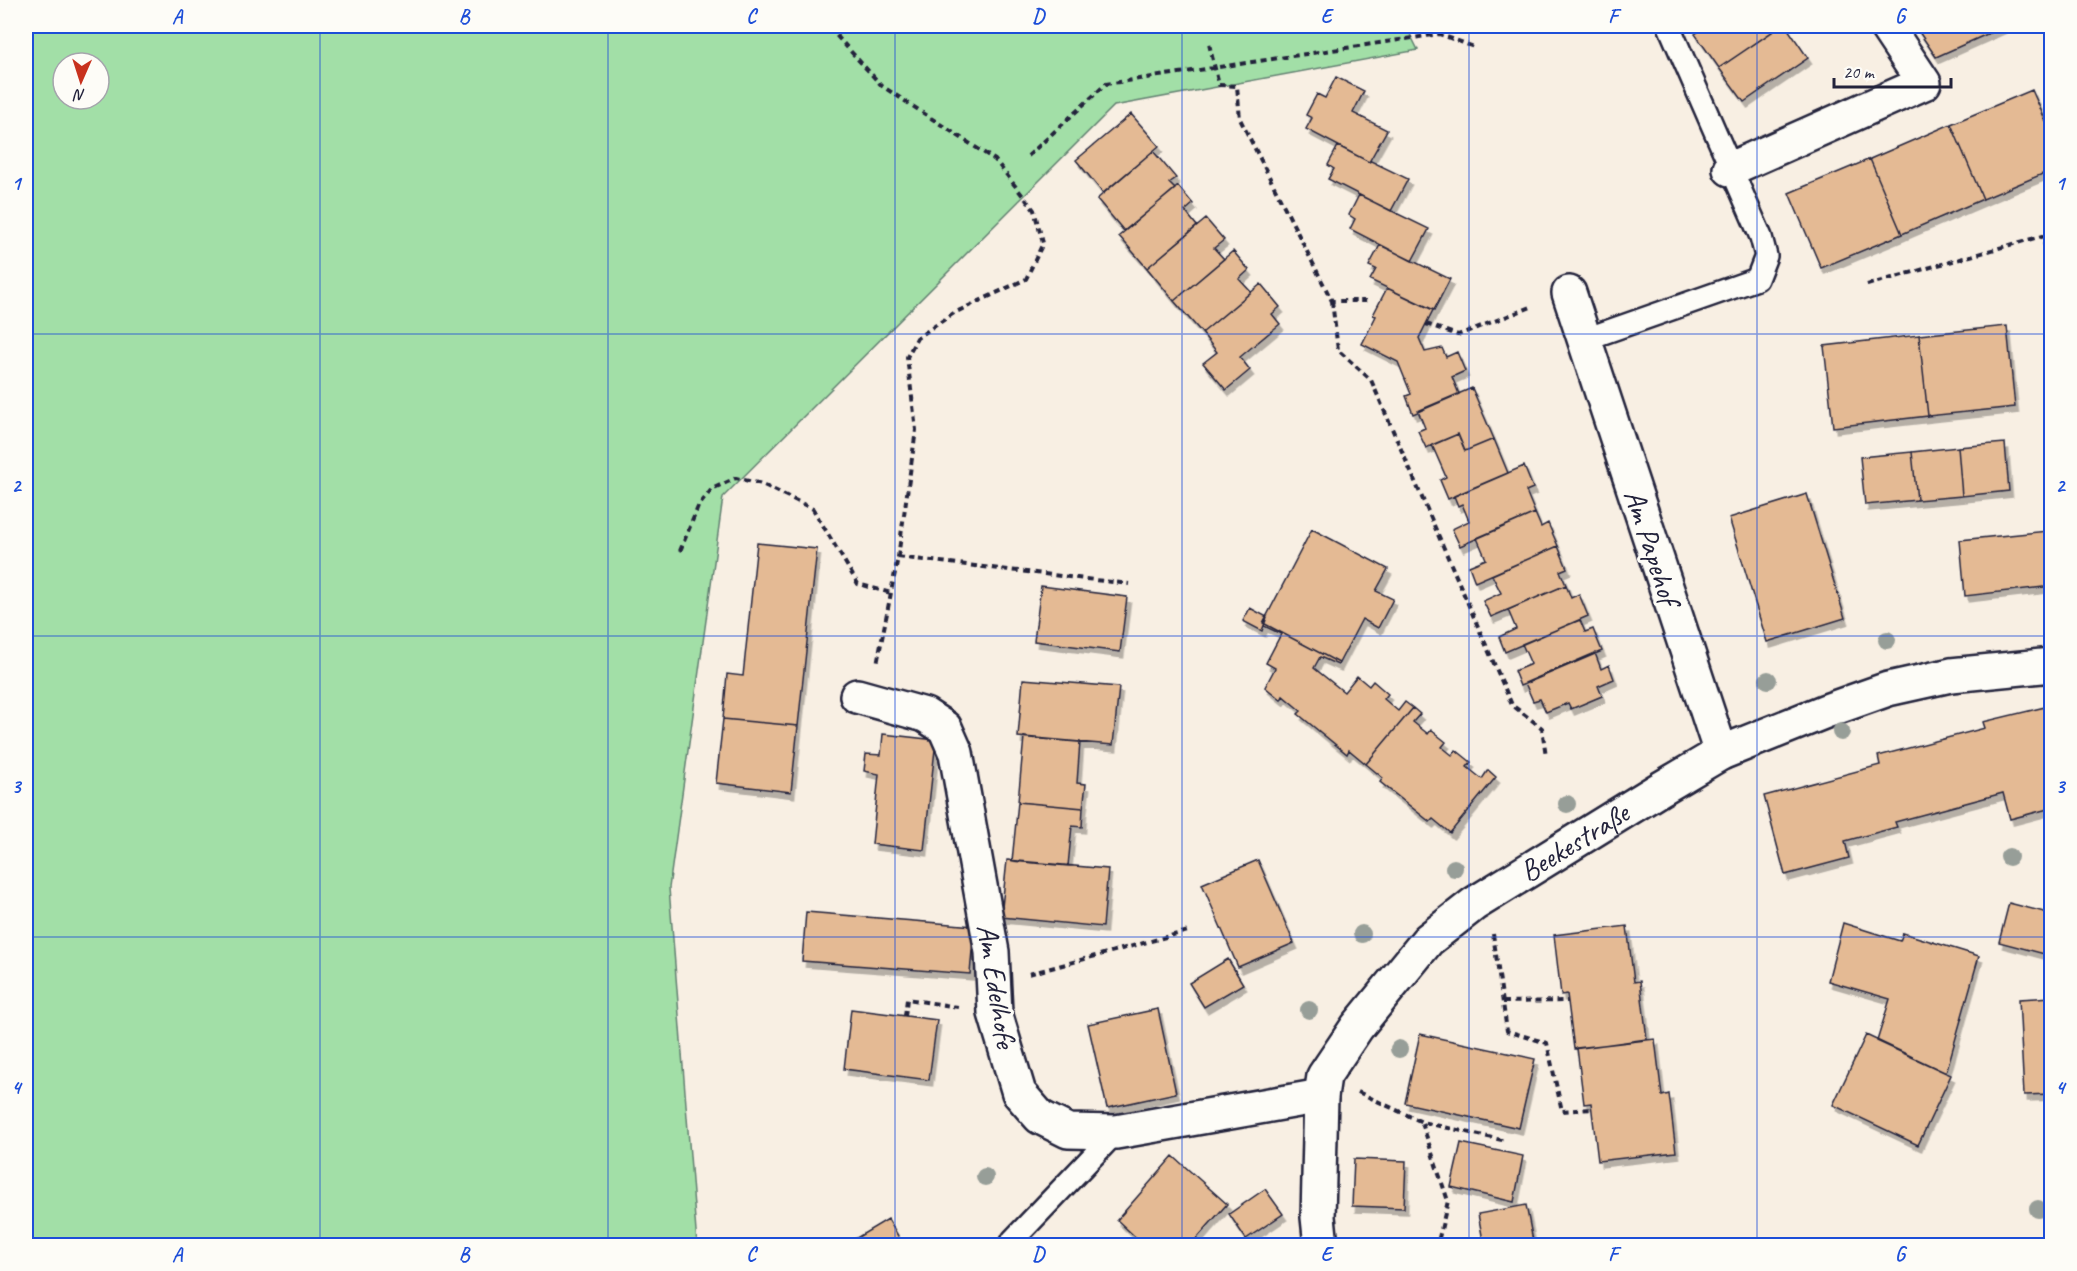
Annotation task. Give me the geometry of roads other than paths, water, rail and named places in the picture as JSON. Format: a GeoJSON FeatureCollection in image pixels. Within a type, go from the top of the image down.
{"type":"FeatureCollection","features":[{"type":"Feature","properties":{"kind":"street"},"geometry":{"type":"LineString","coordinates":[[1731,169],[1924,83],[1886,26]]}},
{"type":"Feature","properties":{"kind":"street","name":"Am Papehof"},"geometry":{"type":"LineString","coordinates":[[1569,293],[1721,753]]}},
{"type":"Feature","properties":{"kind":"street","name":"Beekestraße"},"geometry":{"type":"LineString","coordinates":[[1323,1086],[1357,1027],[1428,940],[1474,904],[1721,753],[1888,689],[1951,675],[2052,665]]}},
{"type":"Feature","properties":{"kind":"street","name":"Am Edelhofe"},"geometry":{"type":"LineString","coordinates":[[864,698],[925,715],[945,728],[956,753],[992,952],[994,998],[1019,1093],[1040,1117],[1068,1131],[1116,1132],[1323,1086]]}},
{"type":"Feature","properties":{"kind":"street"},"geometry":{"type":"LineString","coordinates":[[1321,1245],[1318,1217],[1323,1086]]}},
{"type":"Feature","properties":{"kind":"lane"},"geometry":{"type":"LineString","coordinates":[[1583,340],[1757,279],[1766,256],[1761,237],[1669,26]]}},
{"type":"Feature","properties":{"kind":"lane"},"geometry":{"type":"LineString","coordinates":[[1010,1245],[1116,1132]]}}]}
